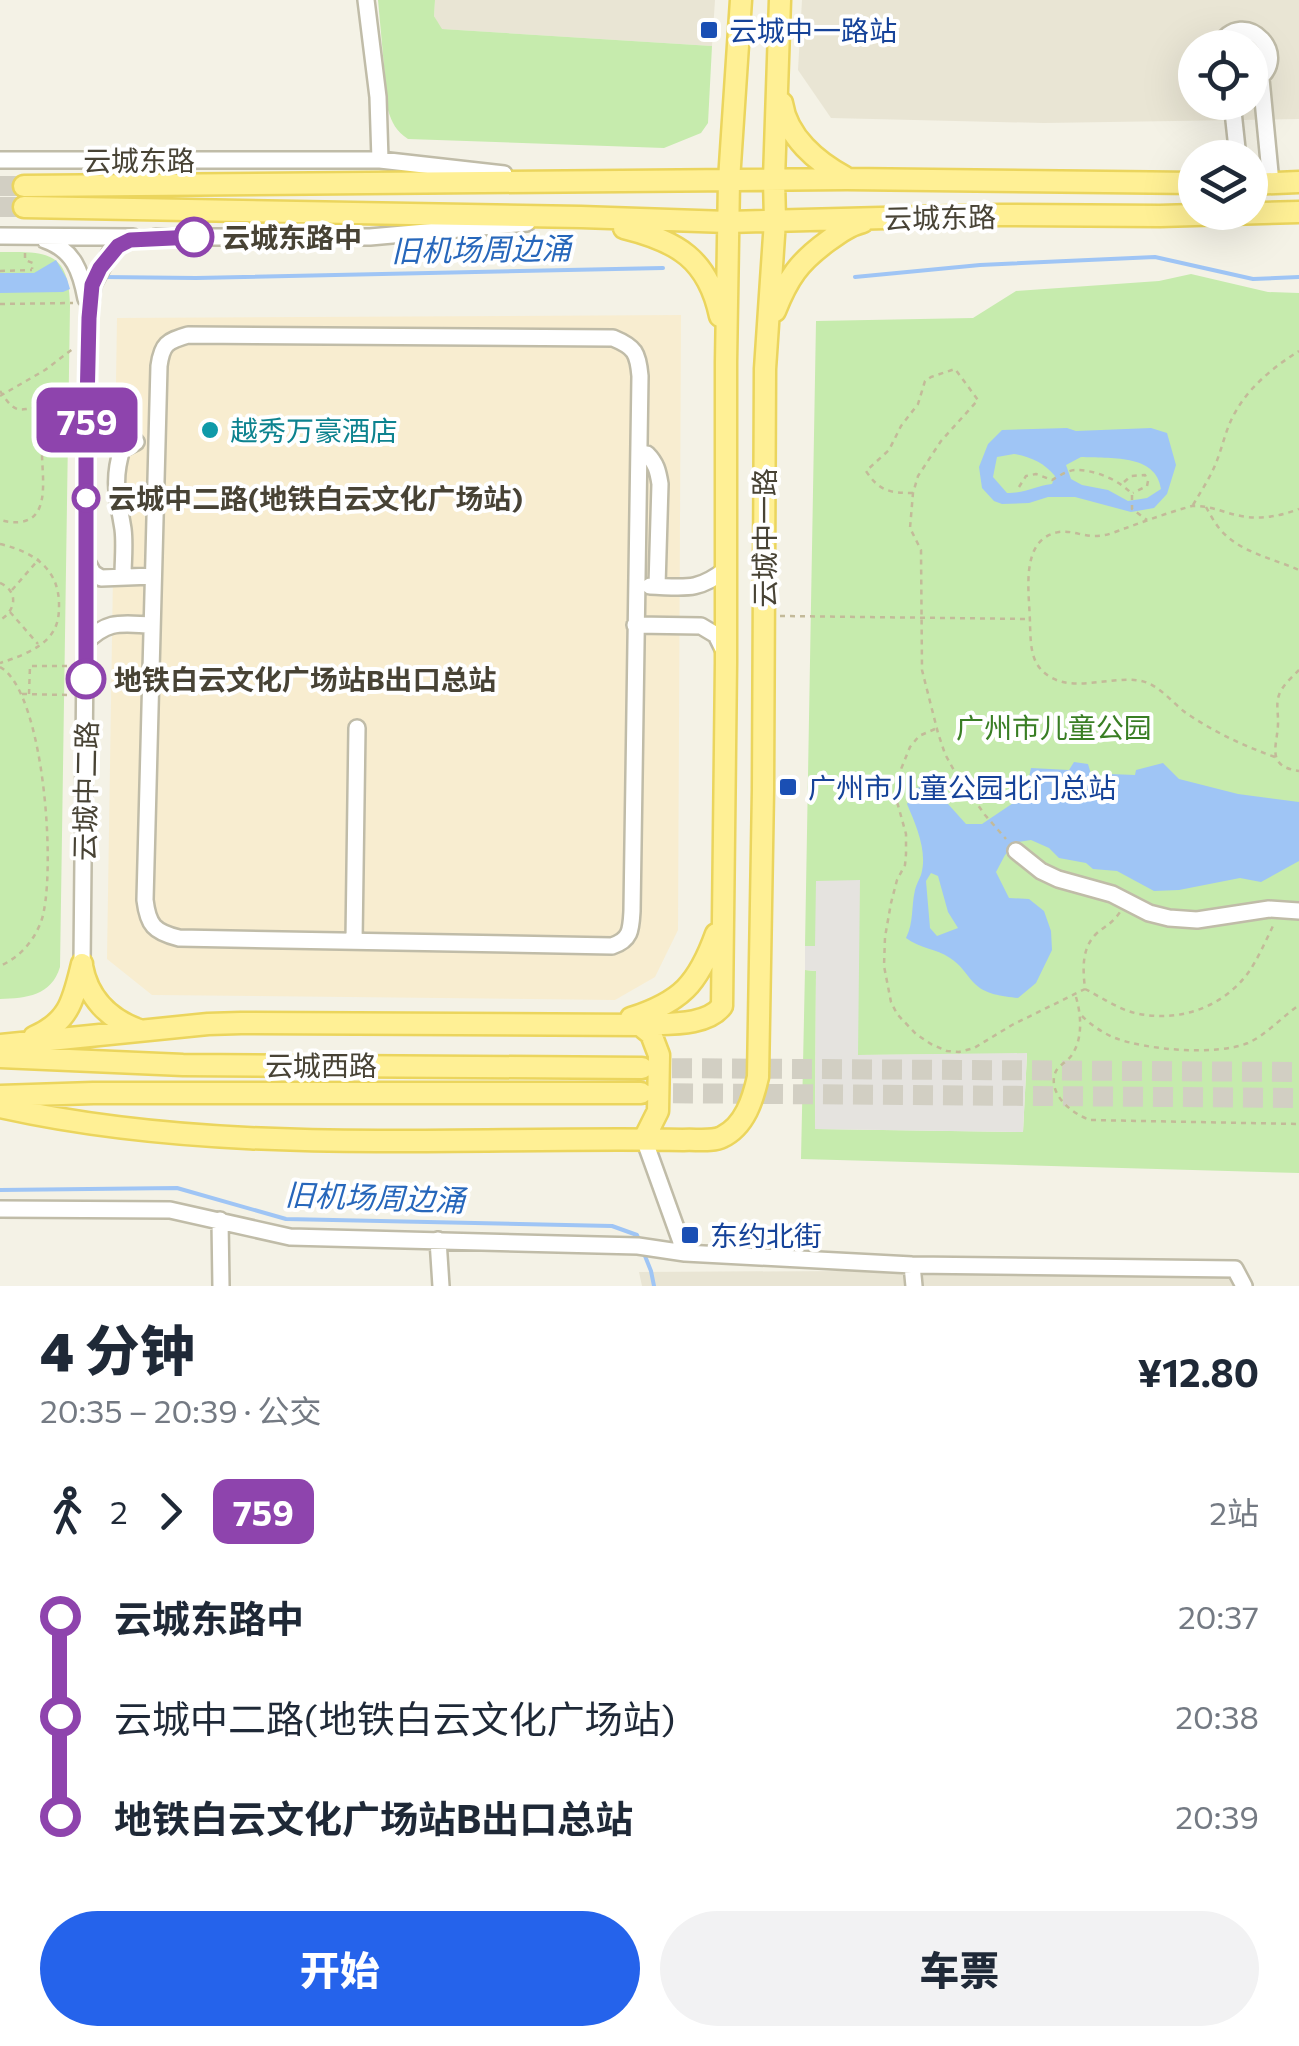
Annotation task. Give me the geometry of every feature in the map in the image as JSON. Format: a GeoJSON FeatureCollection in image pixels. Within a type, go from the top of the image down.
{"type":"FeatureCollection","features":[{"type":"Feature","properties":{"kind":"main road","name":"云城中一路"},"geometry":{"type":"LineString","coordinates":[[640,1024],[704,1019],[722,1006],[728,222],[741,0]]}},
{"type":"Feature","properties":{"kind":"main road","name":"云城中一路"},"geometry":{"type":"LineString","coordinates":[[644,1139],[721,1138],[752,1104],[758,1077],[765,368],[775,221],[780,0]]}},
{"type":"Feature","properties":{"kind":"main road"},"geometry":{"type":"LineString","coordinates":[[778,72],[783,111],[796,137],[819,160],[847,178]]}},
{"type":"Feature","properties":{"kind":"main road","name":"云城东路"},"geometry":{"type":"LineString","coordinates":[[1178,183],[847,178],[578,181],[24,196],[728,222],[1299,212]]}},
{"type":"Feature","properties":{"kind":"main road"},"geometry":{"type":"LineString","coordinates":[[1268,183],[1299,182]]}},
{"type":"Feature","properties":{"kind":"main road"},"geometry":{"type":"LineString","coordinates":[[581,217],[663,239],[695,260],[714,294],[726,363],[746,357],[765,368]]}},
{"type":"Feature","properties":{"kind":"main road"},"geometry":{"type":"LineString","coordinates":[[768,327],[798,265],[838,233],[877,218]]}},
{"type":"Feature","properties":{"kind":"main road"},"geometry":{"type":"LineString","coordinates":[[611,1025],[664,1006],[682,993],[706,962],[723,914]]}},
{"type":"Feature","properties":{"kind":"main road"},"geometry":{"type":"LineString","coordinates":[[82,964],[89,990],[106,1012],[143,1031]]}},
{"type":"Feature","properties":{"kind":"main road"},"geometry":{"type":"LineString","coordinates":[[22,1042],[52,1029],[64,1017],[82,964]]}},
{"type":"Feature","properties":{"kind":"main road"},"geometry":{"type":"LineString","coordinates":[[721,976],[760,978]]}},
{"type":"Feature","properties":{"kind":"main road"},"geometry":{"type":"LineString","coordinates":[[0,1045],[208,1024],[640,1024],[651,1034],[658,1055],[658,1112],[644,1139],[363,1140],[133,1130],[0,1107]]}},
{"type":"Feature","properties":{"kind":"main road","name":"云城西路"},"geometry":{"type":"LineString","coordinates":[[0,1057],[183,1065],[642,1068]]}},
{"type":"Feature","properties":{"kind":"main road","name":"云城西路"},"geometry":{"type":"LineString","coordinates":[[0,1096],[640,1093]]}},
{"type":"Feature","properties":{"kind":"street"},"geometry":{"type":"LineString","coordinates":[[366,0],[378,96],[380,160]]}},
{"type":"Feature","properties":{"kind":"street"},"geometry":{"type":"LineString","coordinates":[[1268,41],[1273,59],[1268,71]]}},
{"type":"Feature","properties":{"kind":"street","name":"云城东路"},"geometry":{"type":"LineString","coordinates":[[0,160],[380,160],[578,181]]}},
{"type":"Feature","properties":{"kind":"street","name":"云城东路"},"geometry":{"type":"LineString","coordinates":[[0,236],[28,242],[162,237],[370,237],[581,217]]}},
{"type":"Feature","properties":{"kind":"street"},"geometry":{"type":"LineString","coordinates":[[89,318],[92,285],[110,252],[130,240],[162,237]]}},
{"type":"Feature","properties":{"kind":"street"},"geometry":{"type":"LineString","coordinates":[[28,242],[58,245],[66,250],[80,272],[89,318]]}},
{"type":"Feature","properties":{"kind":"street","name":"云城中二路"},"geometry":{"type":"LineString","coordinates":[[82,964],[89,318]]}},
{"type":"Feature","properties":{"kind":"street"},"geometry":{"type":"LineString","coordinates":[[188,334],[613,338],[626,344],[638,356],[640,376],[636,586],[632,911],[631,932],[623,942],[612,946],[179,938],[154,928],[146,917],[159,366],[160,353],[170,340],[188,334]]}},
{"type":"Feature","properties":{"kind":"street"},"geometry":{"type":"LineString","coordinates":[[123,577],[118,463],[122,449],[136,442]]}},
{"type":"Feature","properties":{"kind":"street"},"geometry":{"type":"LineString","coordinates":[[648,454],[660,484],[657,586]]}},
{"type":"Feature","properties":{"kind":"street"},"geometry":{"type":"LineString","coordinates":[[86,560],[93,574],[101,578],[153,576]]}},
{"type":"Feature","properties":{"kind":"street"},"geometry":{"type":"LineString","coordinates":[[636,586],[694,587],[708,583],[726,570]]}},
{"type":"Feature","properties":{"kind":"street"},"geometry":{"type":"LineString","coordinates":[[86,642],[109,625],[152,624]]}},
{"type":"Feature","properties":{"kind":"street"},"geometry":{"type":"LineString","coordinates":[[636,626],[701,626],[716,635],[726,654]]}},
{"type":"Feature","properties":{"kind":"street"},"geometry":{"type":"LineString","coordinates":[[354,941],[357,728]]}},
{"type":"Feature","properties":{"kind":"street"},"geometry":{"type":"LineString","coordinates":[[1016,851],[1058,879],[1112,894],[1149,913],[1169,918],[1197,920],[1269,909],[1299,911]]}},
{"type":"Feature","properties":{"kind":"street"},"geometry":{"type":"LineString","coordinates":[[644,1139],[685,1253]]}},
{"type":"Feature","properties":{"kind":"street"},"geometry":{"type":"LineString","coordinates":[[0,1209],[170,1210],[290,1237],[638,1246],[685,1253],[912,1265],[1235,1269],[1244,1286]]}},
{"type":"Feature","properties":{"kind":"street"},"geometry":{"type":"LineString","coordinates":[[220,1220],[221,1286]]}},
{"type":"Feature","properties":{"kind":"street"},"geometry":{"type":"LineString","coordinates":[[438,1240],[441,1286]]}},
{"type":"Feature","properties":{"kind":"street"},"geometry":{"type":"LineString","coordinates":[[912,1265],[914,1286]]}},
{"type":"Feature","properties":{"kind":"path"},"geometry":{"type":"LineString","coordinates":[[0,271],[32,270],[33,263],[24,260],[28,242]]}},
{"type":"Feature","properties":{"kind":"path"},"geometry":{"type":"LineString","coordinates":[[0,304],[74,303]]}},
{"type":"Feature","properties":{"kind":"path"},"geometry":{"type":"LineString","coordinates":[[0,520],[20,522],[29,518],[43,499],[41,444],[48,416],[45,410],[36,408],[15,409],[1,394],[45,370],[74,348]]}},
{"type":"Feature","properties":{"kind":"path"},"geometry":{"type":"LineString","coordinates":[[1192,506],[1216,464],[1236,410],[1256,386],[1299,351]]}},
{"type":"Feature","properties":{"kind":"path"},"geometry":{"type":"LineString","coordinates":[[913,493],[890,493],[866,471],[890,450],[900,426],[918,404],[925,382],[955,369],[978,400],[940,441],[918,476],[913,493],[910,528],[921,550],[922,670],[945,754],[985,815],[1016,851]]}},
{"type":"Feature","properties":{"kind":"path"},"geometry":{"type":"LineString","coordinates":[[1019,487],[1026,476],[1036,474],[1052,480],[1073,469],[1110,477],[1122,484],[1132,496],[1132,509],[1148,521]]}},
{"type":"Feature","properties":{"kind":"path"},"geometry":{"type":"LineString","coordinates":[[1122,484],[1138,473],[1146,475],[1147,486],[1132,496]]}},
{"type":"Feature","properties":{"kind":"path"},"geometry":{"type":"LineString","coordinates":[[1299,509],[1261,518],[1192,506],[1098,536],[1057,532],[1034,548],[1029,569],[1034,662],[1054,680],[1143,681],[1186,713],[1240,745],[1276,757],[1291,770],[1299,770]]}},
{"type":"Feature","properties":{"kind":"path"},"geometry":{"type":"LineString","coordinates":[[1205,506],[1232,540],[1299,570]]}},
{"type":"Feature","properties":{"kind":"path"},"geometry":{"type":"LineString","coordinates":[[0,544],[39,559],[58,587],[59,606],[52,634],[38,646],[0,665],[26,704],[45,784],[48,892],[40,923],[26,950],[0,966]]}},
{"type":"Feature","properties":{"kind":"path"},"geometry":{"type":"LineString","coordinates":[[11,591],[39,559]]}},
{"type":"Feature","properties":{"kind":"path"},"geometry":{"type":"LineString","coordinates":[[0,583],[11,591],[13,604],[0,620]]}},
{"type":"Feature","properties":{"kind":"path"},"geometry":{"type":"LineString","coordinates":[[59,606],[71,606]]}},
{"type":"Feature","properties":{"kind":"path"},"geometry":{"type":"LineString","coordinates":[[10,612],[38,646]]}},
{"type":"Feature","properties":{"kind":"path"},"geometry":{"type":"LineString","coordinates":[[763,616],[1030,620]]}},
{"type":"Feature","properties":{"kind":"path"},"geometry":{"type":"LineString","coordinates":[[30,694],[30,666],[70,666]]}},
{"type":"Feature","properties":{"kind":"path"},"geometry":{"type":"LineString","coordinates":[[1276,757],[1279,695],[1299,670]]}},
{"type":"Feature","properties":{"kind":"path"},"geometry":{"type":"LineString","coordinates":[[20,694],[70,695]]}},
{"type":"Feature","properties":{"kind":"path"},"geometry":{"type":"LineString","coordinates":[[937,729],[919,736],[910,746],[897,780],[896,798],[906,834],[905,865],[891,903],[884,966],[897,1014],[931,1044],[959,1052],[974,1048],[1085,989]]}},
{"type":"Feature","properties":{"kind":"path"},"geometry":{"type":"LineString","coordinates":[[1085,989],[1086,950],[1096,934],[1112,924],[1128,903]]}},
{"type":"Feature","properties":{"kind":"path"},"geometry":{"type":"LineString","coordinates":[[1085,989],[1132,1012],[1150,1015],[1180,1014],[1208,1007],[1249,972],[1282,910]]}},
{"type":"Feature","properties":{"kind":"path"},"geometry":{"type":"LineString","coordinates":[[1075,994],[1080,1014],[1074,1053],[1055,1074],[1061,1101],[1079,1116],[1090,1120],[1299,1124]]}},
{"type":"Feature","properties":{"kind":"path"},"geometry":{"type":"LineString","coordinates":[[1080,1014],[1111,1036],[1127,1041],[1204,1050],[1242,1046],[1257,1039],[1299,1005]]}},
{"type":"Feature","properties":{"kind":"shaded area"},"geometry":{"type":"Polygon","coordinates":[[[435,0],[715,0],[712,46],[441,29],[434,16],[435,0]]]}},
{"type":"Feature","properties":{"kind":"shaded area"},"geometry":{"type":"Polygon","coordinates":[[[802,0],[1299,0],[1299,119],[1268,119],[1268,30],[1178,30],[1178,120],[1235,120],[1044,123],[831,118],[798,70],[802,0]]]}},
{"type":"Feature","properties":{"kind":"shaded area"},"geometry":{"type":"Polygon","coordinates":[[[681,315],[678,930],[655,977],[615,1000],[152,995],[107,959],[117,318],[681,315]]]}},
{"type":"Feature","properties":{"kind":"shaded area"},"geometry":{"type":"Polygon","coordinates":[[[860,880],[858,1055],[1027,1053],[1023,1132],[815,1129],[816,971],[805,970],[805,946],[815,946],[816,881],[860,880]]]}},
{"type":"Feature","properties":{"kind":"shaded area"},"geometry":{"type":"Polygon","coordinates":[[[1235,1269],[1243,1286],[642,1286],[639,1272],[1235,1269]]]}},
{"type":"Feature","properties":{"kind":"green space"},"geometry":{"type":"Polygon","coordinates":[[[378,0],[435,0],[434,16],[442,29],[712,46],[708,123],[701,133],[664,148],[408,139],[395,126],[388,110],[378,0]]]}},
{"type":"Feature","properties":{"kind":"green space"},"geometry":{"type":"Polygon","coordinates":[[[0,252],[42,254],[60,264],[69,287],[70,305],[60,967],[44,990],[0,999],[0,252]]]}},
{"type":"Feature","properties":{"kind":"green space","name":"广州市儿童公园"},"geometry":{"type":"Polygon","coordinates":[[[1191,274],[1268,292],[1299,293],[1299,1173],[801,1159],[805,970],[816,971],[815,1129],[1023,1132],[1027,1054],[857,1055],[815,947],[805,946],[816,321],[973,318],[1016,291],[1159,281],[1191,274]]]}},
{"type":"Feature","properties":{"kind":"water"},"geometry":{"type":"Polygon","coordinates":[[[56,260],[70,289],[0,293],[0,273],[34,273],[56,260]]]}},
{"type":"Feature","properties":{"kind":"water"},"geometry":{"type":"Polygon","coordinates":[[[1151,428],[1167,433],[1176,465],[1167,494],[1154,508],[1131,512],[1075,497],[1002,504],[982,488],[979,467],[988,444],[1002,430],[1151,428]],[[1014,454],[997,457],[993,477],[1007,493],[1052,484],[1055,476],[1046,468],[1014,454]],[[1081,457],[1066,465],[1071,479],[1082,485],[1108,490],[1128,501],[1147,498],[1161,489],[1157,477],[1141,464],[1081,457]]]}},
{"type":"Feature","properties":{"kind":"water"},"geometry":{"type":"Polygon","coordinates":[[[1074,762],[1088,764],[1093,781],[1100,784],[1110,774],[1135,775],[1136,770],[1163,763],[1179,779],[1238,794],[1299,802],[1299,861],[1261,882],[1240,878],[1154,891],[1117,871],[1093,869],[1086,863],[1059,858],[1049,848],[1031,840],[1018,842],[996,872],[1009,898],[1029,899],[1044,911],[1052,950],[1036,983],[1018,998],[988,992],[950,958],[906,938],[923,866],[920,839],[907,804],[916,788],[931,785],[966,824],[982,824],[1025,795],[1031,768],[1069,770],[1074,762]],[[931,873],[926,881],[930,928],[937,936],[958,928],[948,912],[938,876],[931,873]]]}},
{"type":"Feature","properties":{"kind":"waterway","name":"旧机场周边涌"},"geometry":{"type":"LineString","coordinates":[[855,277],[980,265],[1155,257],[1253,279],[1299,277]]}},
{"type":"Feature","properties":{"kind":"waterway","name":"旧机场周边涌"},"geometry":{"type":"LineString","coordinates":[[102,277],[663,268]]}},
{"type":"Feature","properties":{"kind":"waterway","name":"旧机场周边涌"},"geometry":{"type":"LineString","coordinates":[[0,1190],[177,1188],[286,1219],[612,1226],[637,1235],[640,1242]]}},
{"type":"Feature","properties":{"kind":"waterway","name":"旧机场周边涌"},"geometry":{"type":"LineString","coordinates":[[643,1251],[654,1286]]}},
{"type":"Feature","properties":{"kind":"tunnel"},"geometry":{"type":"LineString","coordinates":[[0,186],[24,186]]}},
{"type":"Feature","properties":{"kind":"tunnel"},"geometry":{"type":"LineString","coordinates":[[0,207],[24,207]]}},
{"type":"Feature","properties":{"kind":"tunnel"},"geometry":{"type":"LineString","coordinates":[[642,1068],[1299,1072]]}},
{"type":"Feature","properties":{"kind":"tunnel"},"geometry":{"type":"LineString","coordinates":[[643,1093],[1299,1098]]}},
{"type":"Feature","properties":{"kind":"bus line","name":"759"},"geometry":{"type":"LineString","coordinates":[[86,679],[86,449],[92,285],[110,252],[130,240],[194,237]]}},
{"type":"Feature","properties":{"kind":"place","name":"云城中一路站"},"geometry":{"type":"Point","coordinates":[709,30]}},
{"type":"Feature","properties":{"kind":"place","name":"云城东路中"},"geometry":{"type":"Point","coordinates":[194,237]}},
{"type":"Feature","properties":{"kind":"place","name":"越秀万豪酒店"},"geometry":{"type":"Point","coordinates":[210,430]}},
{"type":"Feature","properties":{"kind":"place","name":"云城中二路(地铁白云文化广场站)"},"geometry":{"type":"Point","coordinates":[86,498]}},
{"type":"Feature","properties":{"kind":"place","name":"地铁白云文化广场站B出口总站"},"geometry":{"type":"Point","coordinates":[86,679]}},
{"type":"Feature","properties":{"kind":"place","name":"广州市儿童公园北门总站"},"geometry":{"type":"Point","coordinates":[788,787]}},
{"type":"Feature","properties":{"kind":"place","name":"东约北街"},"geometry":{"type":"Point","coordinates":[690,1235]}}]}
